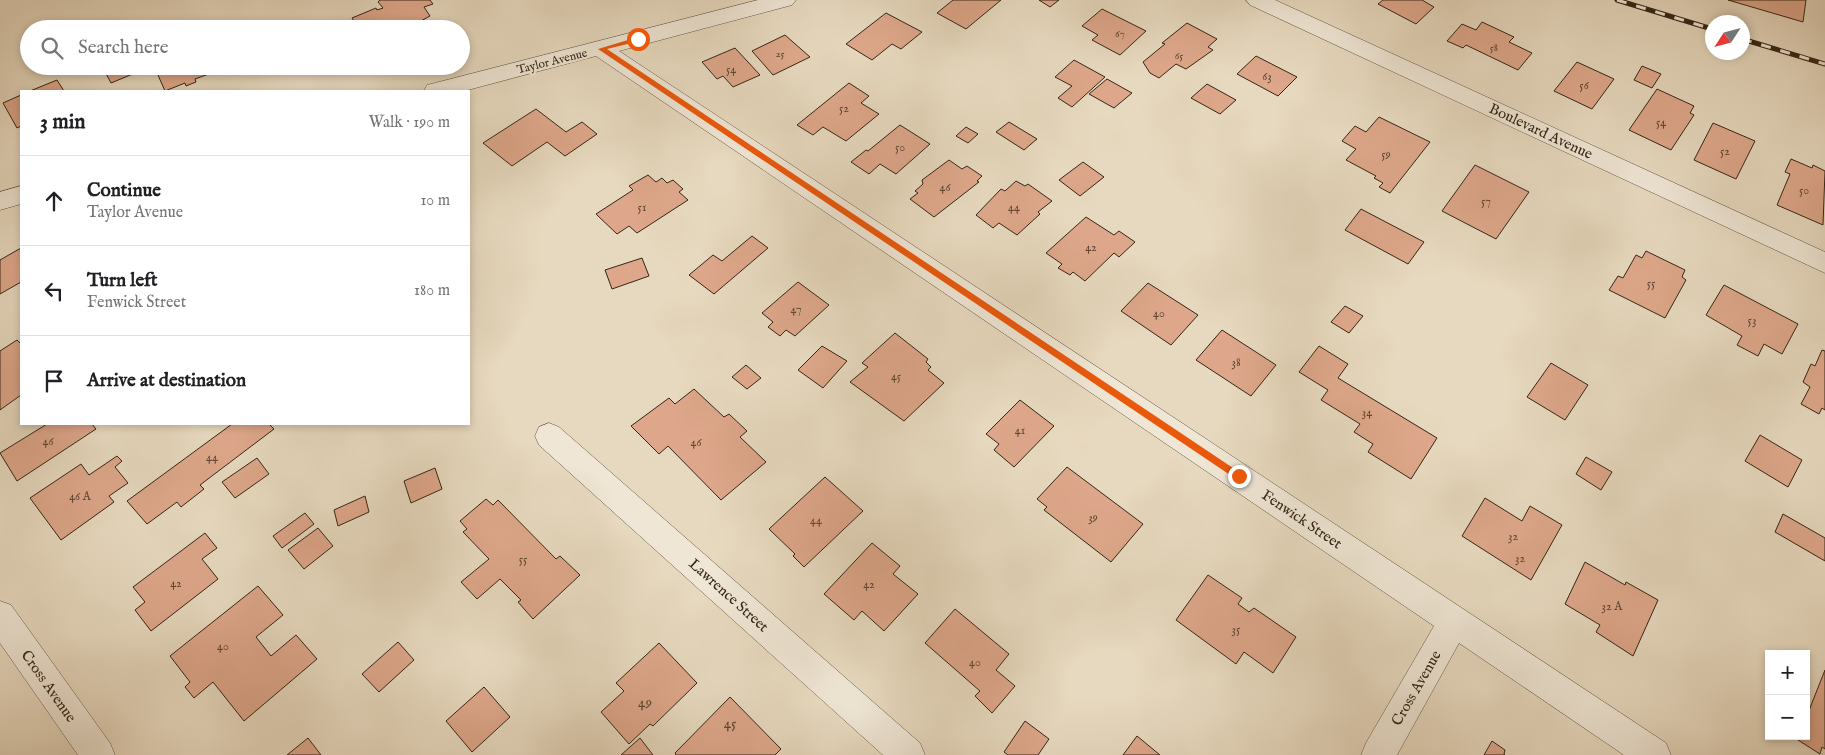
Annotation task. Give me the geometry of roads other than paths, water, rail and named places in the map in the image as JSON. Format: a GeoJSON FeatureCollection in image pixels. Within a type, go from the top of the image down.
{"type":"FeatureCollection","features":[{"type":"Feature","properties":{"kind":"street","name":"Taylor Avenue"},"geometry":{"type":"LineString","coordinates":[[439,90],[785,0]]}},
{"type":"Feature","properties":{"kind":"street","name":"Boulevard Avenue"},"geometry":{"type":"LineString","coordinates":[[1257,0],[1825,263]]}},
{"type":"Feature","properties":{"kind":"street","name":"Fenwick Street"},"geometry":{"type":"LineString","coordinates":[[601,49],[1654,755]]}},
{"type":"Feature","properties":{"kind":"street"},"geometry":{"type":"LineString","coordinates":[[0,201],[20,195]]}},
{"type":"Feature","properties":{"kind":"street","name":"Lawrence Street"},"geometry":{"type":"LineString","coordinates":[[549,436],[908,755]]}},
{"type":"Feature","properties":{"kind":"street","name":"Cross Avenue"},"geometry":{"type":"LineString","coordinates":[[0,616],[98,755]]}},
{"type":"Feature","properties":{"kind":"street","name":"Cross Avenue"},"geometry":{"type":"LineString","coordinates":[[1378,755],[1454,621]]}},
{"type":"Feature","properties":{"kind":"railway"},"geometry":{"type":"LineString","coordinates":[[1617,0],[1705,27]]}},
{"type":"Feature","properties":{"kind":"railway"},"geometry":{"type":"LineString","coordinates":[[1750,41],[1825,64]]}}]}
